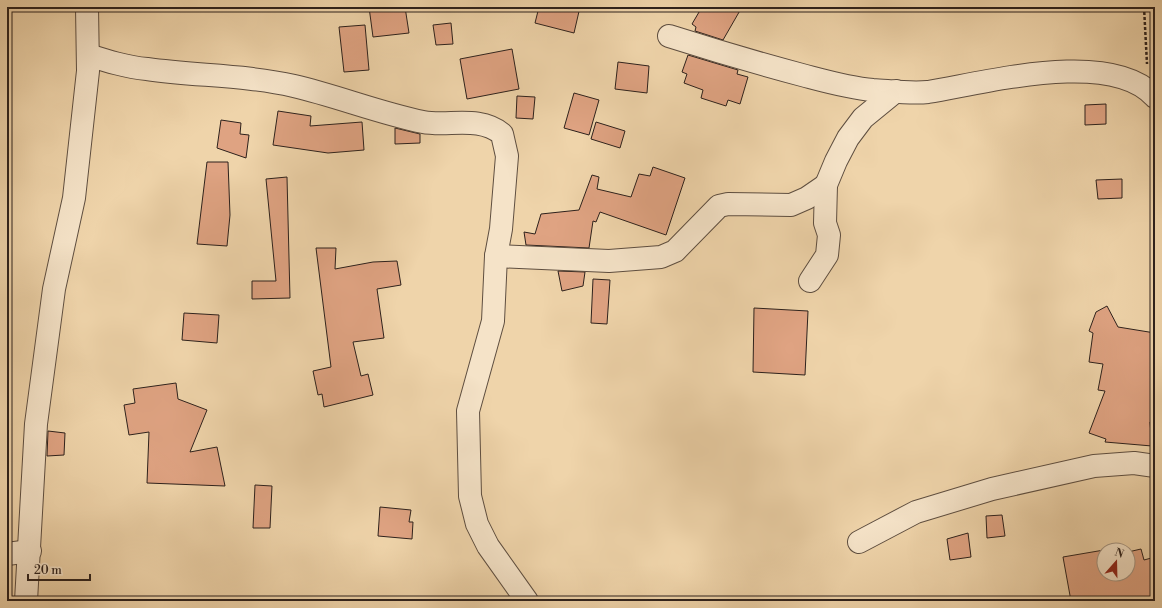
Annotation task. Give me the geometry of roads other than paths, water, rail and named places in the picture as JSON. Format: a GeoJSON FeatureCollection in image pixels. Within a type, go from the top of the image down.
{"type":"FeatureCollection","features":[{"type":"Feature","properties":{"kind":"street"},"geometry":{"type":"LineString","coordinates":[[26,601],[36,424],[54,289],[74,198],[88,71],[87,7]]}},
{"type":"Feature","properties":{"kind":"street"},"geometry":{"type":"LineString","coordinates":[[669,36],[761,64],[833,83],[872,90],[926,92],[999,78],[1054,72],[1109,73],[1147,88],[1155,97]]}},
{"type":"Feature","properties":{"kind":"street"},"geometry":{"type":"LineString","coordinates":[[88,55],[123,65],[148,69],[218,75],[294,86],[424,122],[434,124],[457,122],[490,126],[502,134],[507,156],[501,229],[496,256],[493,321],[468,411],[470,496],[477,524],[488,546],[527,601]]}},
{"type":"Feature","properties":{"kind":"street"},"geometry":{"type":"LineString","coordinates":[[810,281],[827,255],[830,245],[829,235],[825,223],[826,185],[836,161],[848,138],[863,118],[896,91]]}},
{"type":"Feature","properties":{"kind":"street"},"geometry":{"type":"LineString","coordinates":[[496,256],[609,261],[661,257],[675,251],[719,206],[728,204],[791,205],[807,198],[826,185]]}},
{"type":"Feature","properties":{"kind":"street"},"geometry":{"type":"LineString","coordinates":[[859,542],[916,512],[992,489],[1094,466],[1128,463],[1155,466]]}},
{"type":"Feature","properties":{"kind":"street"},"geometry":{"type":"LineString","coordinates":[[7,554],[30,551]]}}]}
